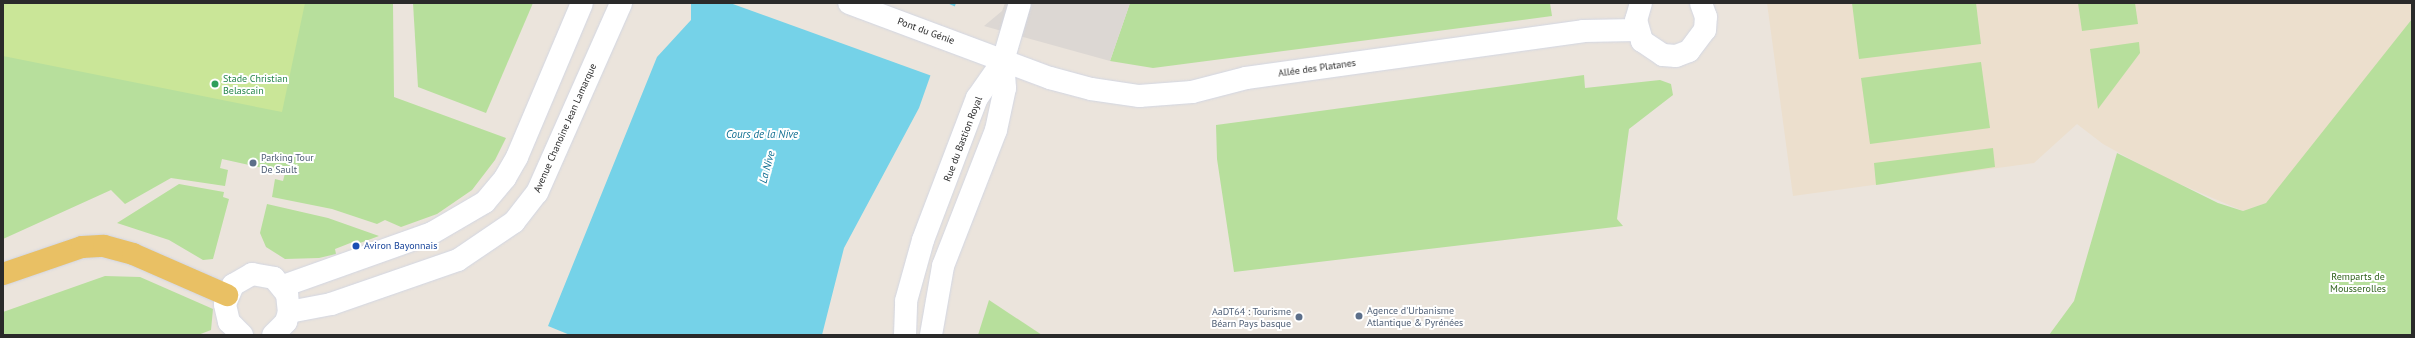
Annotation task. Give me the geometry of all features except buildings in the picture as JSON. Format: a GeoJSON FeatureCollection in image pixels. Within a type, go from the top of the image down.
{"type":"FeatureCollection","features":[{"type":"Feature","properties":{"kind":"main road"},"geometry":{"type":"LineString","coordinates":[[3,274],[82,247],[104,246],[133,254],[227,295]]}},
{"type":"Feature","properties":{"kind":"street"},"geometry":{"type":"LineString","coordinates":[[282,286],[432,233],[485,202],[505,178],[517,157],[582,3]]}},
{"type":"Feature","properties":{"kind":"street","name":"Avenue Chanoine Jean Lamarque"},"geometry":{"type":"LineString","coordinates":[[289,312],[331,304],[458,260],[514,222],[536,193],[621,3]]}},
{"type":"Feature","properties":{"kind":"street","name":"Pont du Génie"},"geometry":{"type":"LineString","coordinates":[[849,3],[1003,61]]}},
{"type":"Feature","properties":{"kind":"street"},"geometry":{"type":"LineString","coordinates":[[930,335],[943,266],[996,130],[1004,88],[1003,61],[1020,3]]}},
{"type":"Feature","properties":{"kind":"street"},"geometry":{"type":"LineString","coordinates":[[1641,3],[1637,30],[1642,42],[1663,55],[1689,51],[1705,30],[1706,17],[1701,3]]}},
{"type":"Feature","properties":{"kind":"street","name":"Allée des Platanes"},"geometry":{"type":"LineString","coordinates":[[1003,61],[1091,89],[1139,96],[1192,92],[1246,78],[1583,31],[1637,30]]}},
{"type":"Feature","properties":{"kind":"street","name":"Rue du Bastion Royal"},"geometry":{"type":"LineString","coordinates":[[905,335],[906,301],[923,240],[977,98],[1003,61]]}},
{"type":"Feature","properties":{"kind":"street"},"geometry":{"type":"LineString","coordinates":[[242,335],[225,314],[227,295],[241,278],[252,274],[274,278],[282,286],[289,312],[286,322],[273,335]]}},
{"type":"Feature","properties":{"kind":"shaded area"},"geometry":{"type":"Polygon","coordinates":[[[1005,3],[1130,3],[1110,61],[984,26],[1002,11],[1005,3]]]}},
{"type":"Feature","properties":{"kind":"shaded area"},"geometry":{"type":"Polygon","coordinates":[[[1767,3],[2412,3],[2412,19],[2287,181],[2266,203],[2243,211],[2161,176],[2103,144],[2077,124],[2034,163],[1793,196],[1767,3]]]}},
{"type":"Feature","properties":{"kind":"green space"},"geometry":{"type":"Polygon","coordinates":[[[3,3],[393,3],[394,97],[506,138],[495,160],[472,190],[437,214],[401,227],[385,220],[377,224],[332,209],[272,197],[275,179],[283,181],[285,173],[222,159],[220,168],[228,170],[225,186],[171,178],[125,204],[111,190],[3,239],[3,3]]]}},
{"type":"Feature","properties":{"kind":"green space","name":"Stade Christian Belascain"},"geometry":{"type":"Polygon","coordinates":[[[3,3],[305,3],[282,112],[3,56],[3,3]]]}},
{"type":"Feature","properties":{"kind":"green space"},"geometry":{"type":"Polygon","coordinates":[[[413,3],[533,3],[486,113],[418,87],[413,3]]]}},
{"type":"Feature","properties":{"kind":"green space"},"geometry":{"type":"Polygon","coordinates":[[[1130,3],[1550,3],[1552,16],[1153,68],[1110,61],[1130,3]]]}},
{"type":"Feature","properties":{"kind":"green space"},"geometry":{"type":"Polygon","coordinates":[[[1852,3],[1976,3],[1981,44],[1859,59],[1852,3]]]}},
{"type":"Feature","properties":{"kind":"green space"},"geometry":{"type":"Polygon","coordinates":[[[2078,3],[2135,3],[2138,24],[2082,31],[2078,3]]]}},
{"type":"Feature","properties":{"kind":"green space","name":"Remparts de Mousserolles"},"geometry":{"type":"Polygon","coordinates":[[[2412,19],[2412,335],[2049,335],[2074,301],[2117,153],[2218,203],[2243,211],[2266,203],[2412,19]]]}},
{"type":"Feature","properties":{"kind":"green space"},"geometry":{"type":"Polygon","coordinates":[[[2139,42],[2140,53],[2098,109],[2090,49],[2139,42]]]}},
{"type":"Feature","properties":{"kind":"green space"},"geometry":{"type":"Polygon","coordinates":[[[1981,62],[1990,128],[1870,144],[1861,78],[1981,62]]]}},
{"type":"Feature","properties":{"kind":"green space"},"geometry":{"type":"Polygon","coordinates":[[[1584,75],[1585,88],[1660,80],[1671,84],[1673,95],[1629,129],[1617,219],[1623,226],[1234,272],[1217,159],[1216,125],[1584,75]]]}},
{"type":"Feature","properties":{"kind":"green space"},"geometry":{"type":"Polygon","coordinates":[[[1993,148],[1995,167],[1876,185],[1874,163],[1993,148]]]}},
{"type":"Feature","properties":{"kind":"green space"},"geometry":{"type":"Polygon","coordinates":[[[179,184],[224,192],[223,197],[229,199],[213,259],[203,260],[169,240],[117,223],[179,184]]]}},
{"type":"Feature","properties":{"kind":"green space"},"geometry":{"type":"Polygon","coordinates":[[[267,204],[328,218],[379,236],[360,243],[358,240],[335,249],[336,254],[319,258],[285,259],[266,247],[260,233],[267,204]]]}},
{"type":"Feature","properties":{"kind":"green space"},"geometry":{"type":"Polygon","coordinates":[[[105,276],[140,277],[213,309],[211,330],[198,335],[3,335],[3,312],[105,276]]]}},
{"type":"Feature","properties":{"kind":"green space"},"geometry":{"type":"Polygon","coordinates":[[[989,300],[1042,335],[978,335],[989,300]]]}},
{"type":"Feature","properties":{"kind":"water","name":"Cours de la Nive"},"geometry":{"type":"Polygon","coordinates":[[[691,3],[956,3],[919,108],[844,248],[822,335],[570,335],[548,326],[657,57],[691,20],[691,3]]]}},
{"type":"Feature","properties":{"kind":"pier"},"geometry":{"type":"Polygon","coordinates":[[[730,3],[947,3],[956,7],[932,76],[730,3]]]}},
{"type":"Feature","properties":{"kind":"place","name":"Stade Christian Belascain"},"geometry":{"type":"Point","coordinates":[215,84]}},
{"type":"Feature","properties":{"kind":"place","name":"Parking Tour De Sault"},"geometry":{"type":"Point","coordinates":[253,163]}},
{"type":"Feature","properties":{"kind":"place","name":"Aviron Bayonnais"},"geometry":{"type":"Point","coordinates":[356,246]}},
{"type":"Feature","properties":{"kind":"place","name":"Agence d'Urbanisme Atlantique & Pyrénées"},"geometry":{"type":"Point","coordinates":[1359,316]}},
{"type":"Feature","properties":{"kind":"place","name":"AaDT64 : Tourisme Béarn Pays basque"},"geometry":{"type":"Point","coordinates":[1299,317]}},
{"type":"Feature","properties":{"kind":"water label","name":"La Nive"},"geometry":{"type":"Point","coordinates":[767,167]}}]}
